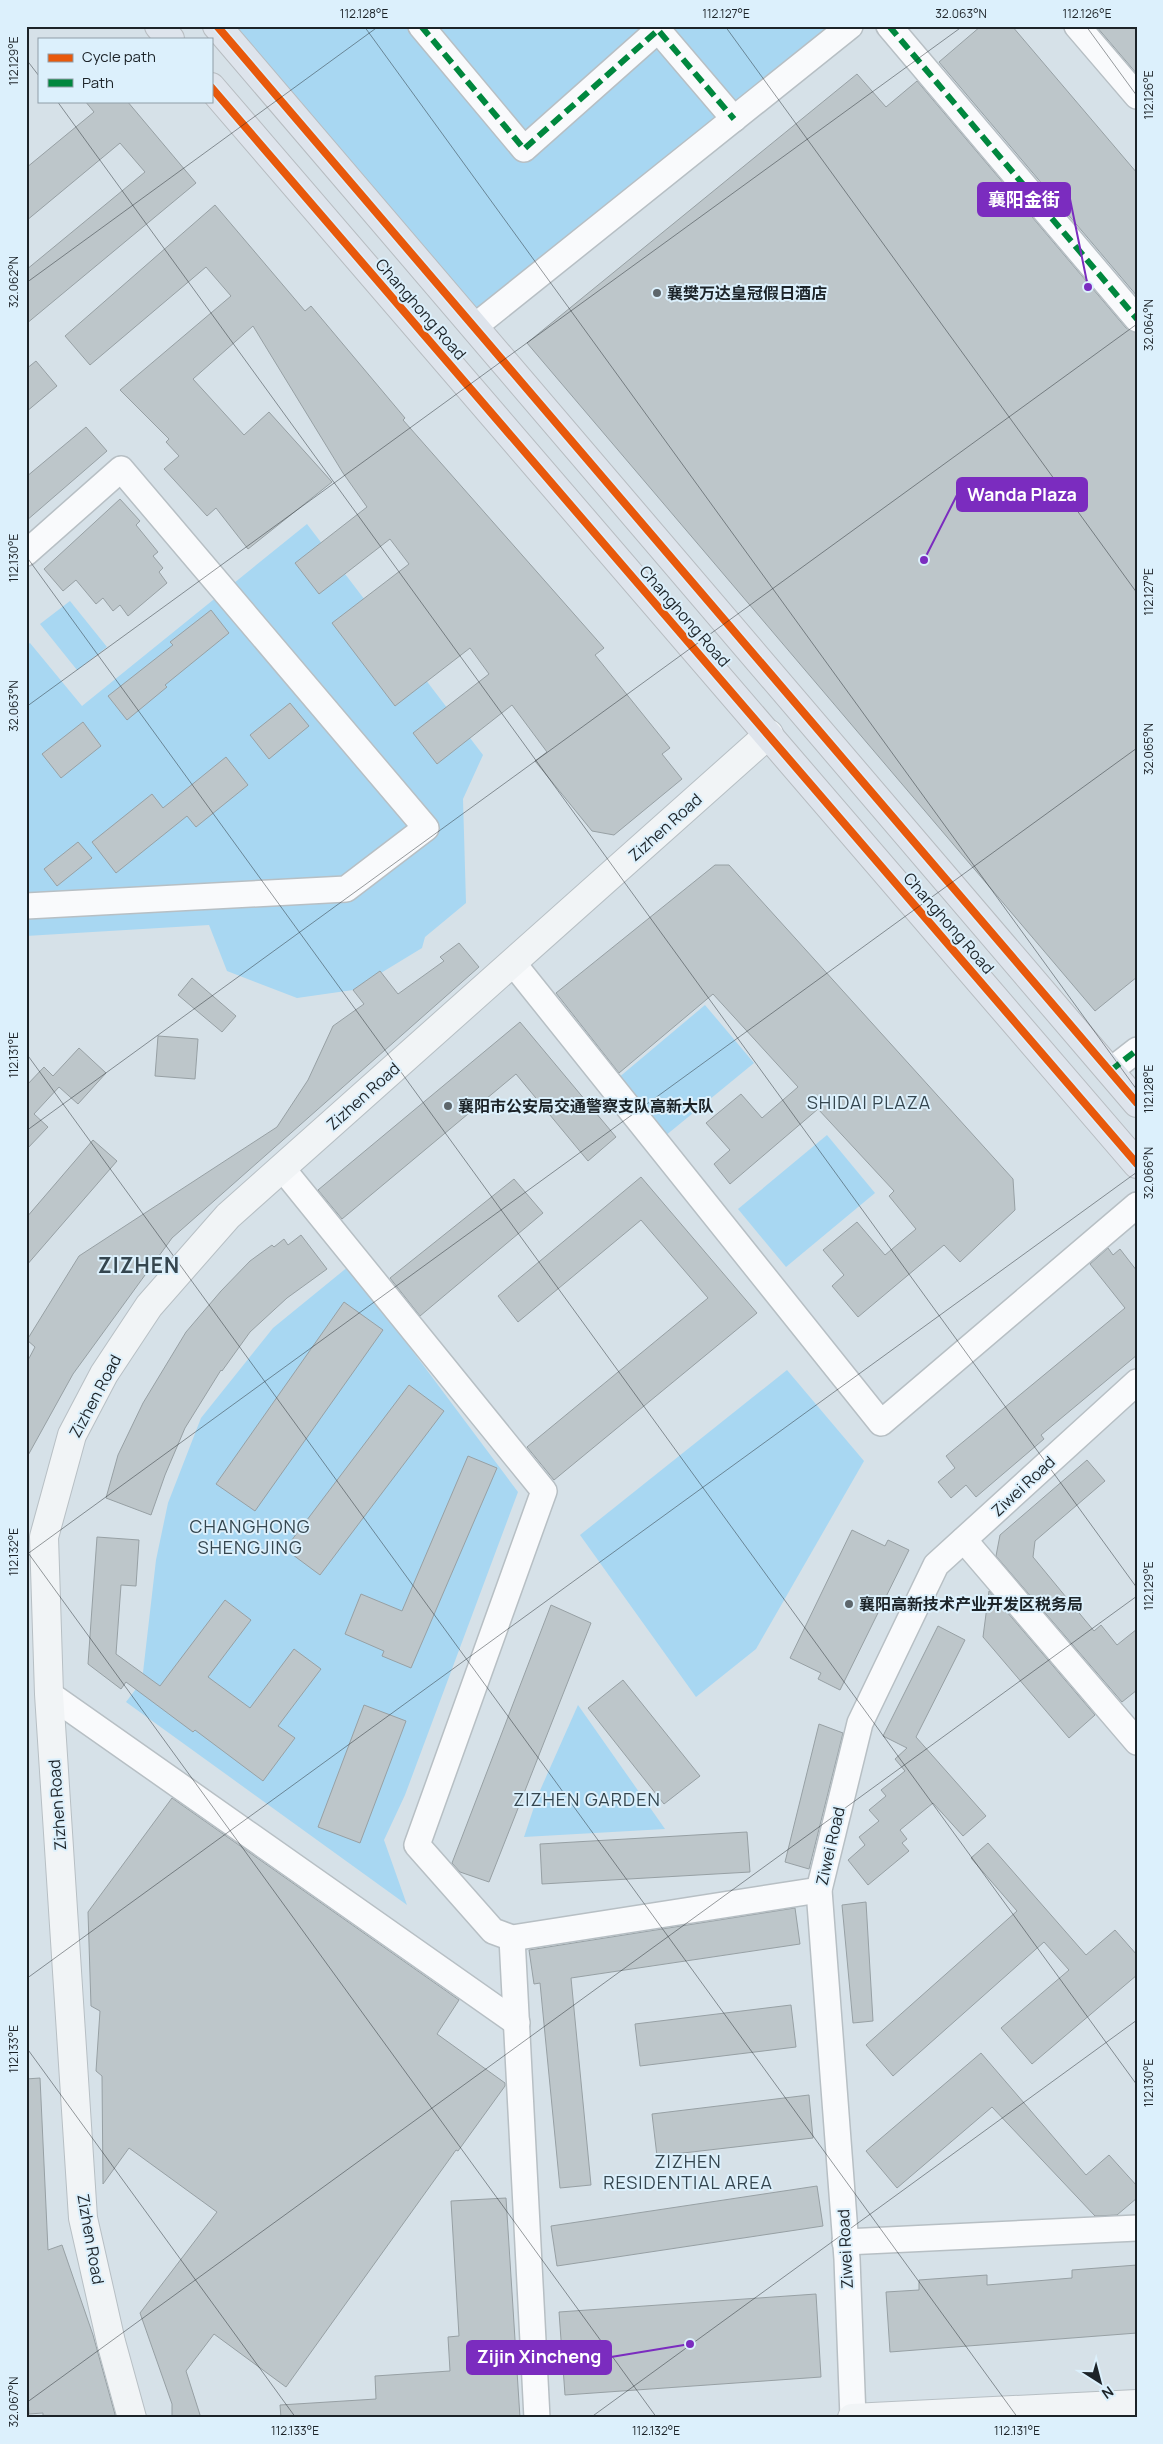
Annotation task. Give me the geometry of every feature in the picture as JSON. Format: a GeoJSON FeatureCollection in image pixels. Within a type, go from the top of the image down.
{"type":"FeatureCollection","features":[{"type":"Feature","properties":{"kind":"highway"},"geometry":{"type":"LineString","coordinates":[[159,26],[169,38]]}},
{"type":"Feature","properties":{"kind":"highway","name":"Changhong Road"},"geometry":{"type":"LineString","coordinates":[[217,26],[1137,1103]]}},
{"type":"Feature","properties":{"kind":"highway","name":"Changhong Road"},"geometry":{"type":"LineString","coordinates":[[212,88],[1137,1164]]}},
{"type":"Feature","properties":{"kind":"street"},"geometry":{"type":"LineString","coordinates":[[421,26],[524,150],[658,30],[734,119]]}},
{"type":"Feature","properties":{"kind":"street"},"geometry":{"type":"LineString","coordinates":[[474,328],[850,26]]}},
{"type":"Feature","properties":{"kind":"street"},"geometry":{"type":"LineString","coordinates":[[889,26],[1137,319]]}},
{"type":"Feature","properties":{"kind":"street"},"geometry":{"type":"LineString","coordinates":[[1077,26],[1137,96]]}},
{"type":"Feature","properties":{"kind":"street"},"geometry":{"type":"LineString","coordinates":[[26,553],[121,469],[426,828],[346,889],[26,906]]}},
{"type":"Feature","properties":{"kind":"street","name":"Zizhen Road"},"geometry":{"type":"LineString","coordinates":[[132,2418],[111,2342],[84,2218],[49,1694],[44,1537],[72,1435],[104,1374],[149,1306],[228,1216],[769,734]]}},
{"type":"Feature","properties":{"kind":"street"},"geometry":{"type":"LineString","coordinates":[[513,963],[881,1423],[1137,1205]]}},
{"type":"Feature","properties":{"kind":"street"},"geometry":{"type":"LineString","coordinates":[[1110,1071],[1137,1050]]}},
{"type":"Feature","properties":{"kind":"street"},"geometry":{"type":"LineString","coordinates":[[282,1168],[544,1491],[416,1845],[493,1932],[512,1938],[819,1890]]}},
{"type":"Feature","properties":{"kind":"street","name":"Ziwei Road"},"geometry":{"type":"LineString","coordinates":[[852,2418],[845,2242],[819,1890],[860,1723],[936,1566],[1137,1382]]}},
{"type":"Feature","properties":{"kind":"street"},"geometry":{"type":"LineString","coordinates":[[964,1540],[1132,1726]]}},
{"type":"Feature","properties":{"kind":"street"},"geometry":{"type":"LineString","coordinates":[[49,1694],[517,2023]]}},
{"type":"Feature","properties":{"kind":"street"},"geometry":{"type":"LineString","coordinates":[[512,1938],[537,2418]]}},
{"type":"Feature","properties":{"kind":"street"},"geometry":{"type":"LineString","coordinates":[[845,2242],[1137,2228]]}},
{"type":"Feature","properties":{"kind":"street"},"geometry":{"type":"LineString","coordinates":[[852,2418],[1137,2404]]}},
{"type":"Feature","properties":{"kind":"shaded area"},"geometry":{"type":"Polygon","coordinates":[[[217,26],[850,26],[474,327],[217,26]]]}},
{"type":"Feature","properties":{"kind":"shaded area"},"geometry":{"type":"Polygon","coordinates":[[[307,524],[483,755],[463,799],[466,903],[425,937],[422,948],[353,990],[297,998],[227,971],[209,925],[26,936],[26,645],[30,643],[82,706],[307,524]]]}},
{"type":"Feature","properties":{"kind":"shaded area"},"geometry":{"type":"Polygon","coordinates":[[[70,601],[107,647],[77,670],[40,624],[70,601]]]}},
{"type":"Feature","properties":{"kind":"shaded area"},"geometry":{"type":"Polygon","coordinates":[[[705,1005],[754,1063],[665,1136],[617,1079],[705,1005]]]}},
{"type":"Feature","properties":{"kind":"shaded area"},"geometry":{"type":"Polygon","coordinates":[[[827,1135],[875,1193],[786,1267],[738,1209],[827,1135]]]}},
{"type":"Feature","properties":{"kind":"shaded area"},"geometry":{"type":"Polygon","coordinates":[[[349,1266],[518,1492],[405,1795],[384,1840],[407,1905],[126,1702],[142,1681],[156,1560],[168,1503],[201,1418],[273,1328],[349,1266]]]}},
{"type":"Feature","properties":{"kind":"shaded area"},"geometry":{"type":"Polygon","coordinates":[[[787,1370],[864,1461],[756,1649],[696,1697],[580,1535],[787,1370]]]}},
{"type":"Feature","properties":{"kind":"shaded area"},"geometry":{"type":"Polygon","coordinates":[[[578,1705],[665,1829],[524,1837],[538,1795],[578,1705]]]}},
{"type":"Feature","properties":{"kind":"building"},"geometry":{"type":"Polygon","coordinates":[[[981,26],[1012,26],[1137,173],[1137,296],[939,62],[981,26]]]}},
{"type":"Feature","properties":{"kind":"building"},"geometry":{"type":"Polygon","coordinates":[[[1096,26],[1137,26],[1137,74],[1096,26]]]}},
{"type":"Feature","properties":{"kind":"building"},"geometry":{"type":"Polygon","coordinates":[[[857,74],[886,107],[917,81],[1126,328],[1137,333],[1137,977],[1095,1011],[527,343],[857,74]]]}},
{"type":"Feature","properties":{"kind":"building"},"geometry":{"type":"Polygon","coordinates":[[[86,102],[128,102],[196,183],[26,324],[26,270],[145,172],[120,143],[26,221],[26,168],[94,112],[86,102]]]}},
{"type":"Feature","properties":{"kind":"building"},"geometry":{"type":"Polygon","coordinates":[[[215,205],[305,311],[311,306],[405,418],[403,420],[604,648],[595,655],[670,748],[662,754],[682,779],[614,835],[592,831],[535,761],[547,752],[512,705],[437,764],[413,733],[489,674],[470,648],[395,706],[332,623],[409,564],[390,539],[319,594],[295,563],[367,507],[343,473],[253,326],[193,379],[244,435],[269,412],[332,482],[248,549],[216,508],[207,516],[164,469],[179,456],[166,442],[169,439],[120,390],[231,296],[206,267],[90,365],[65,336],[215,205]]]}},
{"type":"Feature","properties":{"kind":"building"},"geometry":{"type":"Polygon","coordinates":[[[36,361],[57,386],[26,412],[26,369],[36,361]]]}},
{"type":"Feature","properties":{"kind":"building"},"geometry":{"type":"Polygon","coordinates":[[[86,427],[107,451],[26,521],[26,477],[86,427]]]}},
{"type":"Feature","properties":{"kind":"building"},"geometry":{"type":"Polygon","coordinates":[[[120,499],[140,521],[136,525],[158,552],[153,556],[163,568],[159,572],[167,583],[128,616],[120,605],[113,611],[103,598],[96,604],[76,580],[63,591],[44,569],[120,499]]]}},
{"type":"Feature","properties":{"kind":"building"},"geometry":{"type":"Polygon","coordinates":[[[211,610],[229,633],[165,685],[167,687],[127,720],[108,696],[173,645],[170,642],[211,610]]]}},
{"type":"Feature","properties":{"kind":"building"},"geometry":{"type":"Polygon","coordinates":[[[290,703],[309,726],[269,759],[250,735],[290,703]]]}},
{"type":"Feature","properties":{"kind":"building"},"geometry":{"type":"Polygon","coordinates":[[[83,722],[101,746],[61,778],[42,754],[83,722]]]}},
{"type":"Feature","properties":{"kind":"building"},"geometry":{"type":"Polygon","coordinates":[[[226,757],[248,785],[196,827],[187,816],[116,873],[92,842],[152,794],[163,808],[226,757]]]}},
{"type":"Feature","properties":{"kind":"building"},"geometry":{"type":"Polygon","coordinates":[[[78,842],[92,858],[57,886],[44,869],[78,842]]]}},
{"type":"Feature","properties":{"kind":"building"},"geometry":{"type":"Polygon","coordinates":[[[715,865],[729,865],[1013,1179],[1015,1210],[960,1262],[944,1245],[858,1317],[832,1286],[844,1275],[823,1250],[857,1222],[885,1255],[916,1229],[889,1196],[894,1191],[818,1109],[730,1184],[714,1164],[730,1150],[706,1123],[741,1094],[762,1118],[798,1087],[713,994],[619,1073],[556,993],[715,865]]]}},
{"type":"Feature","properties":{"kind":"building"},"geometry":{"type":"Polygon","coordinates":[[[459,943],[479,967],[172,1238],[73,1374],[26,1459],[26,1364],[35,1347],[27,1340],[79,1256],[277,1127],[308,1080],[333,1026],[364,1004],[353,990],[380,971],[398,994],[444,961],[440,957],[459,943]]]}},
{"type":"Feature","properties":{"kind":"building"},"geometry":{"type":"Polygon","coordinates":[[[192,978],[236,1016],[222,1032],[178,995],[192,978]]]}},
{"type":"Feature","properties":{"kind":"building","name":"襄阳市公安局交通警察支队高新大队"},"geometry":{"type":"Polygon","coordinates":[[[520,1022],[616,1137],[588,1161],[516,1074],[342,1219],[318,1190],[520,1022]]]}},
{"type":"Feature","properties":{"kind":"building"},"geometry":{"type":"Polygon","coordinates":[[[158,1036],[198,1039],[195,1079],[155,1076],[158,1036]]]}},
{"type":"Feature","properties":{"kind":"building"},"geometry":{"type":"Polygon","coordinates":[[[79,1048],[106,1073],[78,1104],[59,1087],[34,1114],[48,1127],[26,1150],[26,1086],[44,1067],[53,1076],[79,1048]]]}},
{"type":"Feature","properties":{"kind":"building"},"geometry":{"type":"Polygon","coordinates":[[[93,1140],[117,1161],[26,1266],[26,1218],[93,1140]]]}},
{"type":"Feature","properties":{"kind":"building"},"geometry":{"type":"Polygon","coordinates":[[[641,1177],[757,1313],[554,1480],[527,1447],[708,1298],[641,1220],[518,1322],[498,1296],[641,1177]]]}},
{"type":"Feature","properties":{"kind":"building"},"geometry":{"type":"Polygon","coordinates":[[[514,1179],[543,1213],[420,1316],[390,1278],[514,1179]]]}},
{"type":"Feature","properties":{"kind":"building"},"geometry":{"type":"Polygon","coordinates":[[[301,1235],[327,1269],[287,1298],[250,1332],[221,1370],[185,1428],[165,1475],[151,1515],[106,1498],[118,1455],[143,1403],[186,1332],[250,1261],[272,1245],[274,1247],[284,1239],[288,1245],[301,1235]]]}},
{"type":"Feature","properties":{"kind":"building"},"geometry":{"type":"Polygon","coordinates":[[[1108,1248],[1113,1255],[1120,1249],[1137,1271],[1137,1355],[1041,1435],[1044,1439],[976,1497],[966,1485],[951,1498],[938,1482],[955,1468],[946,1456],[1125,1308],[1090,1264],[1108,1248]]]}},
{"type":"Feature","properties":{"kind":"building"},"geometry":{"type":"Polygon","coordinates":[[[344,1302],[383,1330],[255,1511],[216,1484],[344,1302]]]}},
{"type":"Feature","properties":{"kind":"building"},"geometry":{"type":"Polygon","coordinates":[[[409,1385],[444,1411],[320,1575],[285,1549],[409,1385]]]}},
{"type":"Feature","properties":{"kind":"building"},"geometry":{"type":"Polygon","coordinates":[[[468,1456],[497,1468],[411,1668],[382,1656],[384,1651],[345,1634],[361,1594],[402,1611],[468,1456]]]}},
{"type":"Feature","properties":{"kind":"building"},"geometry":{"type":"Polygon","coordinates":[[[1087,1460],[1105,1481],[1035,1541],[1033,1557],[1094,1631],[1101,1625],[1117,1645],[1137,1629],[1137,1690],[1122,1702],[996,1556],[1000,1535],[1087,1460]]]}},
{"type":"Feature","properties":{"kind":"building","name":"襄阳高新技术产业开发区税务局"},"geometry":{"type":"Polygon","coordinates":[[[852,1530],[885,1546],[888,1540],[909,1550],[840,1690],[818,1679],[821,1673],[790,1658],[852,1530]]]}},
{"type":"Feature","properties":{"kind":"building"},"geometry":{"type":"Polygon","coordinates":[[[97,1537],[139,1540],[136,1586],[121,1585],[116,1654],[160,1686],[225,1600],[251,1620],[208,1677],[250,1708],[294,1649],[321,1669],[278,1726],[295,1738],[263,1781],[195,1730],[193,1732],[126,1682],[121,1689],[88,1664],[97,1537]]]}},
{"type":"Feature","properties":{"kind":"building"},"geometry":{"type":"Polygon","coordinates":[[[989,1591],[1095,1715],[1069,1738],[983,1637],[989,1591]]]}},
{"type":"Feature","properties":{"kind":"building"},"geometry":{"type":"Polygon","coordinates":[[[551,1605],[591,1623],[489,1882],[460,1872],[452,1863],[551,1605]]]}},
{"type":"Feature","properties":{"kind":"building"},"geometry":{"type":"Polygon","coordinates":[[[938,1626],[965,1640],[916,1737],[986,1816],[963,1836],[933,1803],[900,1830],[907,1839],[902,1843],[909,1851],[868,1885],[848,1860],[865,1845],[859,1837],[879,1821],[869,1810],[886,1796],[881,1790],[905,1771],[895,1759],[907,1748],[883,1736],[938,1626]]]}},
{"type":"Feature","properties":{"kind":"building"},"geometry":{"type":"Polygon","coordinates":[[[623,1680],[700,1776],[664,1804],[588,1708],[623,1680]]]}},
{"type":"Feature","properties":{"kind":"building"},"geometry":{"type":"Polygon","coordinates":[[[364,1705],[406,1721],[360,1843],[318,1827],[364,1705]]]}},
{"type":"Feature","properties":{"kind":"building"},"geometry":{"type":"Polygon","coordinates":[[[819,1724],[843,1733],[809,1869],[785,1862],[819,1724]]]}},
{"type":"Feature","properties":{"kind":"building"},"geometry":{"type":"Polygon","coordinates":[[[172,1798],[459,2000],[437,2034],[505,2083],[505,2086],[458,2151],[456,2150],[286,2387],[214,2334],[186,2371],[201,2418],[172,2418],[172,2404],[140,2313],[217,2212],[129,2148],[103,2184],[102,2076],[96,2071],[100,2011],[91,2006],[88,1912],[172,1798]]]}},
{"type":"Feature","properties":{"kind":"building"},"geometry":{"type":"Polygon","coordinates":[[[747,1832],[750,1872],[542,1884],[540,1844],[747,1832]]]}},
{"type":"Feature","properties":{"kind":"building"},"geometry":{"type":"Polygon","coordinates":[[[988,1843],[1086,1955],[1115,1930],[1137,1955],[1137,1975],[1032,2064],[1001,2028],[1069,1970],[1044,1942],[893,2076],[866,2045],[1017,1911],[971,1858],[988,1843]]]}},
{"type":"Feature","properties":{"kind":"building"},"geometry":{"type":"Polygon","coordinates":[[[866,1902],[873,2021],[853,2023],[842,1905],[866,1902]]]}},
{"type":"Feature","properties":{"kind":"building"},"geometry":{"type":"Polygon","coordinates":[[[795,1908],[800,1944],[571,1978],[591,2185],[560,2188],[540,1983],[534,1984],[529,1950],[795,1908]]]}},
{"type":"Feature","properties":{"kind":"building"},"geometry":{"type":"Polygon","coordinates":[[[791,2005],[796,2047],[640,2066],[635,2024],[791,2005]]]}},
{"type":"Feature","properties":{"kind":"building"},"geometry":{"type":"Polygon","coordinates":[[[981,2053],[1086,2175],[1109,2155],[1137,2186],[1137,2198],[1117,2215],[1095,2216],[992,2107],[897,2188],[866,2151],[981,2053]]]}},
{"type":"Feature","properties":{"kind":"building"},"geometry":{"type":"Polygon","coordinates":[[[40,2078],[48,2250],[62,2245],[93,2335],[116,2418],[43,2418],[43,2413],[29,2414],[26,2371],[26,2079],[40,2078]]]}},
{"type":"Feature","properties":{"kind":"building"},"geometry":{"type":"Polygon","coordinates":[[[809,2095],[813,2138],[657,2156],[652,2114],[809,2095]]]}},
{"type":"Feature","properties":{"kind":"building"},"geometry":{"type":"Polygon","coordinates":[[[817,2186],[823,2226],[557,2266],[551,2226],[817,2186]]]}},
{"type":"Feature","properties":{"kind":"building"},"geometry":{"type":"Polygon","coordinates":[[[506,2198],[520,2418],[281,2418],[280,2405],[376,2399],[375,2376],[450,2371],[448,2337],[459,2336],[451,2201],[506,2198]]]}},
{"type":"Feature","properties":{"kind":"building"},"geometry":{"type":"Polygon","coordinates":[[[1137,2265],[1137,2333],[890,2352],[886,2292],[919,2290],[919,2280],[987,2275],[987,2285],[1072,2278],[1072,2270],[1137,2265]]]}},
{"type":"Feature","properties":{"kind":"building"},"geometry":{"type":"Polygon","coordinates":[[[816,2294],[821,2377],[565,2395],[559,2312],[816,2294]]]}},
{"type":"Feature","properties":{"kind":"marked path"},"geometry":{"type":"LineString","coordinates":[[421,26],[524,149],[658,30],[734,119]]}},
{"type":"Feature","properties":{"kind":"marked path"},"geometry":{"type":"LineString","coordinates":[[889,26],[1137,319]]}},
{"type":"Feature","properties":{"kind":"marked path"},"geometry":{"type":"LineString","coordinates":[[1110,1071],[1137,1050]]}},
{"type":"Feature","properties":{"kind":"cycle path"},"geometry":{"type":"LineString","coordinates":[[217,26],[1137,1103]]}},
{"type":"Feature","properties":{"kind":"cycle path"},"geometry":{"type":"LineString","coordinates":[[212,88],[1137,1164]]}},
{"type":"Feature","properties":{"kind":"place","name":"襄阳金街"},"geometry":{"type":"Point","coordinates":[1088,287]}},
{"type":"Feature","properties":{"kind":"place","name":"襄樊万达皇冠假日酒店"},"geometry":{"type":"Point","coordinates":[657,293]}},
{"type":"Feature","properties":{"kind":"place","name":"Wanda Plaza"},"geometry":{"type":"Point","coordinates":[924,560]}},
{"type":"Feature","properties":{"kind":"place","name":"襄阳市公安局交通警察支队高新大队"},"geometry":{"type":"Point","coordinates":[448,1106]}},
{"type":"Feature","properties":{"kind":"place","name":"襄阳高新技术产业开发区税务局"},"geometry":{"type":"Point","coordinates":[849,1604]}},
{"type":"Feature","properties":{"kind":"place","name":"Zijin Xincheng"},"geometry":{"type":"Point","coordinates":[690,2344]}},
{"type":"Feature","properties":{"kind":"district","name":"SHIDAI PLAZA"},"geometry":{"type":"Point","coordinates":[869,1103]}},
{"type":"Feature","properties":{"kind":"district","name":"ZIZHEN"},"geometry":{"type":"Point","coordinates":[139,1266]}},
{"type":"Feature","properties":{"kind":"district","name":"CHANGHONG SHENGJING"},"geometry":{"type":"Point","coordinates":[250,1537]}},
{"type":"Feature","properties":{"kind":"district","name":"ZIZHEN GARDEN"},"geometry":{"type":"Point","coordinates":[587,1800]}},
{"type":"Feature","properties":{"kind":"district","name":"ZIZHEN RESIDENTIAL AREA"},"geometry":{"type":"Point","coordinates":[688,2172]}}]}
